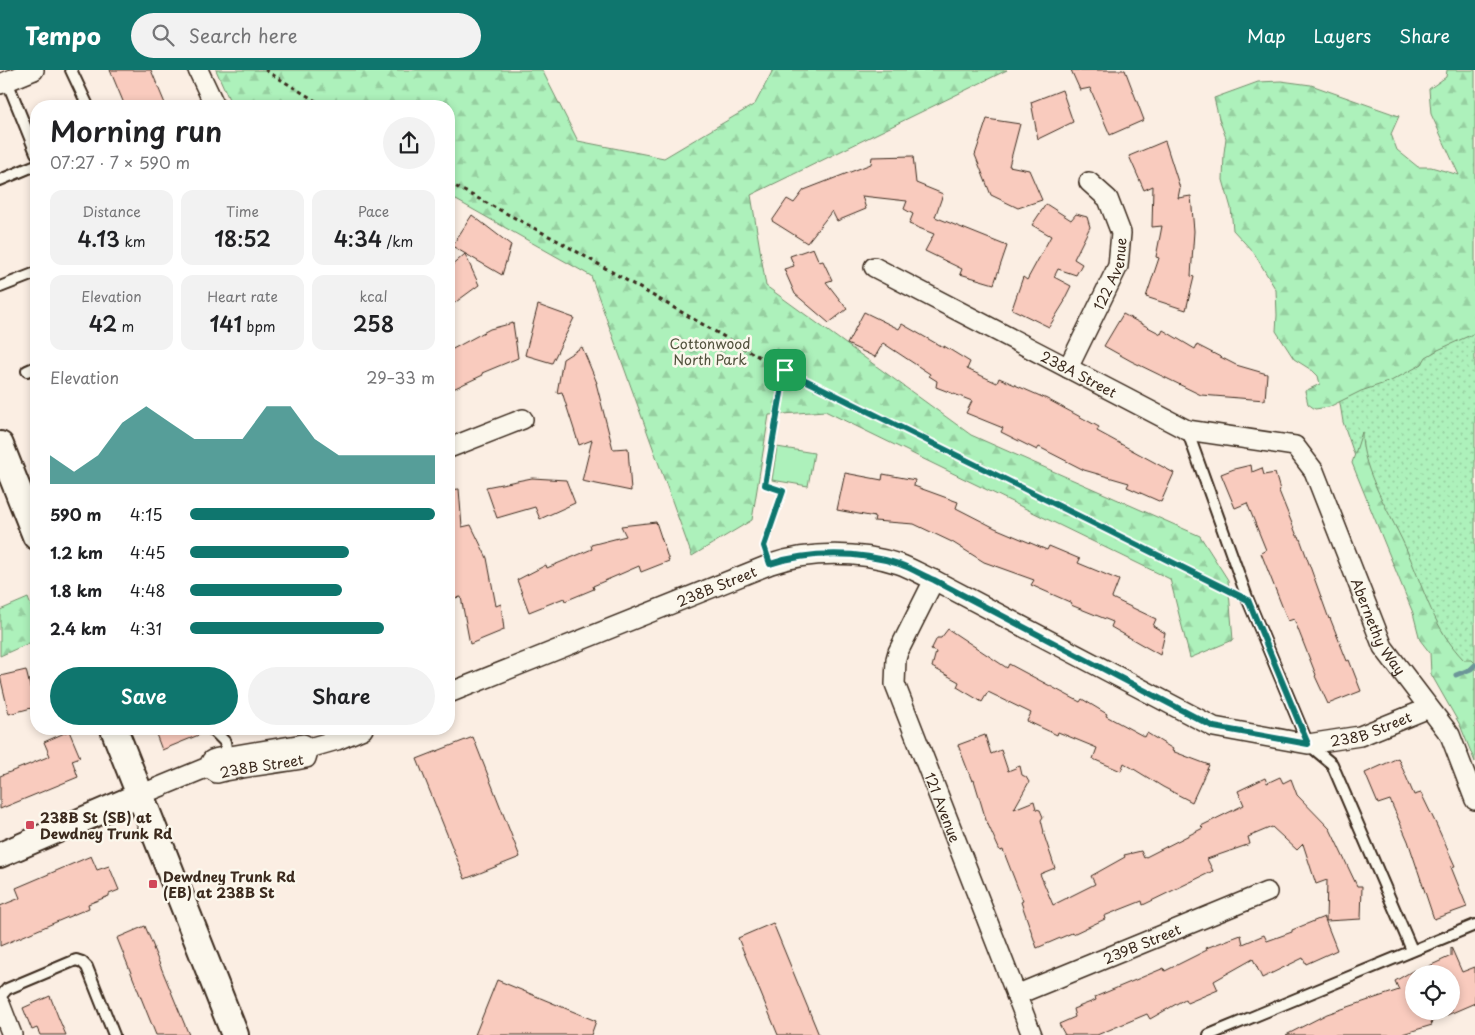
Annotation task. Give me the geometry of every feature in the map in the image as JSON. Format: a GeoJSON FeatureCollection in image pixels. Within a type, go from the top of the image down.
{"type":"FeatureCollection","features":[{"type":"Feature","properties":{"kind":"main road"},"geometry":{"type":"LineString","coordinates":[[0,446],[25,496],[30,514]]}},
{"type":"Feature","properties":{"kind":"main road"},"geometry":{"type":"LineString","coordinates":[[116,735],[235,1035]]}},
{"type":"Feature","properties":{"kind":"street"},"geometry":{"type":"LineString","coordinates":[[3,82],[34,70]]}},
{"type":"Feature","properties":{"kind":"street"},"geometry":{"type":"LineString","coordinates":[[198,70],[212,100]]}},
{"type":"Feature","properties":{"kind":"street","name":"122 Avenue"},"geometry":{"type":"LineString","coordinates":[[1068,368],[1118,266],[1121,233],[1108,199],[1088,182]]}},
{"type":"Feature","properties":{"kind":"street","name":"238A Street"},"geometry":{"type":"LineString","coordinates":[[874,267],[1187,430],[1295,446]]}},
{"type":"Feature","properties":{"kind":"street"},"geometry":{"type":"LineString","coordinates":[[455,446],[523,419]]}},
{"type":"Feature","properties":{"kind":"street","name":"Abernethy Way"},"geometry":{"type":"LineString","coordinates":[[1295,446],[1314,471],[1383,647],[1450,735],[1475,800]]}},
{"type":"Feature","properties":{"kind":"street","name":"238B Street"},"geometry":{"type":"LineString","coordinates":[[455,687],[770,564],[785,559],[810,555],[870,557],[899,564],[934,580],[1214,727],[1308,744],[1360,736],[1430,708]]}},
{"type":"Feature","properties":{"kind":"street","name":"121 Avenue"},"geometry":{"type":"LineString","coordinates":[[934,580],[898,652],[895,684],[1032,1035]]}},
{"type":"Feature","properties":{"kind":"street","name":"238B Street"},"geometry":{"type":"LineString","coordinates":[[208,767],[217,773],[306,758],[309,748],[338,735]]}},
{"type":"Feature","properties":{"kind":"street","name":"238B Street"},"geometry":{"type":"LineString","coordinates":[[0,855],[208,767],[212,760],[228,755],[303,744],[309,748]]}},
{"type":"Feature","properties":{"kind":"street","name":"239B Street"},"geometry":{"type":"LineString","coordinates":[[1016,995],[1267,892]]}},
{"type":"Feature","properties":{"kind":"street"},"geometry":{"type":"LineString","coordinates":[[0,1004],[12,1035]]}},
{"type":"Feature","properties":{"kind":"lane"},"geometry":{"type":"LineString","coordinates":[[71,70],[85,100]]}},
{"type":"Feature","properties":{"kind":"lane"},"geometry":{"type":"LineString","coordinates":[[3,82],[30,141]]}},
{"type":"Feature","properties":{"kind":"lane"},"geometry":{"type":"LineString","coordinates":[[0,180],[30,168]]}},
{"type":"Feature","properties":{"kind":"lane"},"geometry":{"type":"LineString","coordinates":[[0,287],[30,275]]}},
{"type":"Feature","properties":{"kind":"lane"},"geometry":{"type":"LineString","coordinates":[[1187,430],[1248,600],[1308,744],[1332,764],[1412,950]]}},
{"type":"Feature","properties":{"kind":"lane"},"geometry":{"type":"LineString","coordinates":[[218,735],[225,742],[228,755]]}},
{"type":"Feature","properties":{"kind":"lane"},"geometry":{"type":"LineString","coordinates":[[1209,1035],[1475,925]]}},
{"type":"Feature","properties":{"kind":"lane"},"geometry":{"type":"LineString","coordinates":[[0,997],[7,989],[76,960],[82,962],[87,967],[114,1035]]}},
{"type":"Feature","properties":{"kind":"path"},"geometry":{"type":"LineString","coordinates":[[265,70],[314,100]]}},
{"type":"Feature","properties":{"kind":"path"},"geometry":{"type":"LineString","coordinates":[[455,186],[560,242],[761,358],[1248,600]]}},
{"type":"Feature","properties":{"kind":"path"},"geometry":{"type":"LineString","coordinates":[[770,564],[764,546],[783,491],[765,485],[785,370]]}},
{"type":"Feature","properties":{"kind":"green space","name":"Cottonwood North Park"},"geometry":{"type":"Polygon","coordinates":[[[216,70],[542,70],[578,141],[664,158],[755,104],[773,70],[1007,70],[751,195],[766,286],[971,435],[1200,536],[1228,580],[1233,640],[1190,658],[1170,579],[825,411],[769,415],[752,520],[692,556],[591,276],[455,199],[455,100],[229,100],[216,70]]]}},
{"type":"Feature","properties":{"kind":"green space"},"geometry":{"type":"Polygon","coordinates":[[[1447,70],[1475,70],[1475,333],[1438,350],[1426,357],[1422,364],[1391,381],[1361,391],[1329,407],[1315,409],[1308,404],[1305,391],[1320,384],[1318,376],[1294,359],[1276,331],[1276,290],[1254,253],[1233,230],[1231,208],[1223,180],[1226,138],[1214,98],[1258,82],[1281,81],[1311,85],[1399,116],[1391,134],[1397,150],[1418,167],[1431,167],[1459,175],[1431,114],[1429,89],[1446,77],[1447,70]]]}},
{"type":"Feature","properties":{"kind":"green space"},"geometry":{"type":"Polygon","coordinates":[[[1475,319],[1475,748],[1367,491],[1343,422],[1336,379],[1475,319]]]}},
{"type":"Feature","properties":{"kind":"green space"},"geometry":{"type":"Polygon","coordinates":[[[1362,432],[1363,447],[1372,478],[1402,539],[1438,623],[1445,636],[1464,660],[1472,660],[1475,663],[1475,762],[1460,725],[1431,674],[1430,653],[1420,640],[1413,613],[1352,463],[1362,432]]]}},
{"type":"Feature","properties":{"kind":"green space"},"geometry":{"type":"Polygon","coordinates":[[[777,447],[814,453],[808,486],[772,480],[777,447]]]}},
{"type":"Feature","properties":{"kind":"green space"},"geometry":{"type":"Polygon","coordinates":[[[28,598],[30,603],[30,643],[0,656],[0,610],[28,598]]]}},
{"type":"Feature","properties":{"kind":"building"},"geometry":{"type":"Polygon","coordinates":[[[110,70],[151,70],[164,100],[122,100],[110,70]]]}},
{"type":"Feature","properties":{"kind":"building"},"geometry":{"type":"Polygon","coordinates":[[[1071,70],[1125,70],[1144,120],[1110,135],[1090,88],[1080,90],[1071,70]]]}},
{"type":"Feature","properties":{"kind":"building"},"geometry":{"type":"Polygon","coordinates":[[[1062,90],[1073,122],[1038,139],[1031,102],[1062,90]]]}},
{"type":"Feature","properties":{"kind":"building"},"geometry":{"type":"Polygon","coordinates":[[[987,119],[1020,124],[1009,166],[1029,170],[1042,200],[1018,208],[991,195],[975,155],[987,119]]]}},
{"type":"Feature","properties":{"kind":"building"},"geometry":{"type":"Polygon","coordinates":[[[1165,141],[1180,188],[1178,198],[1191,196],[1194,231],[1191,276],[1194,277],[1186,310],[1146,297],[1159,258],[1156,257],[1162,226],[1152,227],[1153,186],[1144,190],[1129,156],[1165,141]]]}},
{"type":"Feature","properties":{"kind":"building"},"geometry":{"type":"Polygon","coordinates":[[[913,156],[916,183],[943,194],[935,217],[1007,246],[994,284],[960,274],[962,269],[925,251],[934,234],[909,224],[913,214],[904,209],[907,201],[862,196],[866,209],[837,221],[832,211],[807,243],[772,221],[787,199],[794,203],[804,190],[871,164],[872,157],[913,156]]]}},
{"type":"Feature","properties":{"kind":"building"},"geometry":{"type":"Polygon","coordinates":[[[1046,204],[1071,220],[1076,214],[1087,217],[1090,227],[1074,259],[1082,264],[1076,275],[1058,269],[1054,277],[1071,286],[1065,301],[1049,327],[1012,309],[1023,277],[1027,280],[1051,236],[1032,225],[1046,204]]]}},
{"type":"Feature","properties":{"kind":"building"},"geometry":{"type":"Polygon","coordinates":[[[472,215],[511,245],[502,275],[455,248],[455,241],[472,215]]]}},
{"type":"Feature","properties":{"kind":"building"},"geometry":{"type":"Polygon","coordinates":[[[813,248],[819,262],[823,261],[832,280],[826,282],[847,309],[829,323],[795,294],[784,269],[794,266],[790,256],[813,248]]]}},
{"type":"Feature","properties":{"kind":"building"},"geometry":{"type":"Polygon","coordinates":[[[465,254],[479,285],[455,303],[455,263],[465,254]]]}},
{"type":"Feature","properties":{"kind":"building"},"geometry":{"type":"Polygon","coordinates":[[[538,305],[574,318],[552,363],[525,355],[538,305]]]}},
{"type":"Feature","properties":{"kind":"building"},"geometry":{"type":"Polygon","coordinates":[[[864,312],[899,329],[902,324],[944,348],[944,346],[970,362],[967,369],[997,383],[999,378],[1047,399],[1099,427],[1097,431],[1174,473],[1161,502],[1127,487],[1129,483],[1084,470],[1039,447],[1037,450],[1001,432],[1003,428],[966,413],[972,401],[936,387],[937,381],[929,376],[930,374],[883,343],[875,357],[847,344],[864,312]]]}},
{"type":"Feature","properties":{"kind":"building"},"geometry":{"type":"Polygon","coordinates":[[[1123,314],[1161,334],[1163,330],[1195,349],[1197,345],[1236,365],[1267,374],[1265,400],[1201,395],[1104,346],[1123,314]]]}},
{"type":"Feature","properties":{"kind":"building"},"geometry":{"type":"Polygon","coordinates":[[[513,323],[518,358],[482,373],[483,375],[455,388],[455,348],[490,329],[513,323]]]}},
{"type":"Feature","properties":{"kind":"building"},"geometry":{"type":"Polygon","coordinates":[[[582,347],[597,383],[613,449],[628,448],[631,491],[582,481],[592,440],[579,445],[562,392],[557,393],[563,359],[582,347]]]}},
{"type":"Feature","properties":{"kind":"building"},"geometry":{"type":"Polygon","coordinates":[[[1251,465],[1252,472],[1262,468],[1264,475],[1275,473],[1279,491],[1297,536],[1299,536],[1329,619],[1347,661],[1349,660],[1361,691],[1328,704],[1315,676],[1294,619],[1288,621],[1261,553],[1266,550],[1247,503],[1235,508],[1221,474],[1251,465]]]}},
{"type":"Feature","properties":{"kind":"building"},"geometry":{"type":"Polygon","coordinates":[[[845,473],[882,480],[883,474],[915,480],[914,486],[958,502],[956,508],[995,528],[1047,550],[1049,546],[1080,559],[1078,563],[1119,580],[1112,598],[1156,619],[1153,626],[1165,633],[1160,655],[1111,627],[1113,622],[1071,605],[1072,603],[1031,585],[1034,580],[984,562],[952,542],[914,524],[874,521],[875,517],[837,510],[845,473]]]}},
{"type":"Feature","properties":{"kind":"building"},"geometry":{"type":"Polygon","coordinates":[[[532,478],[566,480],[575,503],[540,519],[535,507],[497,518],[486,487],[532,478]]]}},
{"type":"Feature","properties":{"kind":"building"},"geometry":{"type":"Polygon","coordinates":[[[455,489],[459,489],[462,527],[471,525],[487,558],[496,606],[501,604],[504,630],[470,644],[461,597],[455,598],[455,489]]]}},
{"type":"Feature","properties":{"kind":"building"},"geometry":{"type":"Polygon","coordinates":[[[656,522],[669,561],[641,572],[639,566],[593,586],[594,589],[565,601],[564,598],[529,612],[517,580],[546,565],[547,568],[592,549],[591,545],[626,536],[621,526],[656,522]]]}},
{"type":"Feature","properties":{"kind":"building"},"geometry":{"type":"Polygon","coordinates":[[[948,629],[1007,668],[1009,664],[1080,702],[1082,699],[1107,714],[1106,716],[1145,737],[1147,733],[1173,749],[1172,751],[1209,765],[1192,802],[1124,763],[1121,771],[1093,759],[1097,748],[1058,732],[1057,735],[1027,721],[1031,713],[988,692],[982,702],[957,687],[959,682],[932,667],[936,652],[931,650],[937,638],[941,638],[948,629]]]}},
{"type":"Feature","properties":{"kind":"building"},"geometry":{"type":"Polygon","coordinates":[[[26,670],[30,686],[30,708],[9,714],[0,676],[26,670]]]}},
{"type":"Feature","properties":{"kind":"building"},"geometry":{"type":"Polygon","coordinates":[[[60,735],[71,735],[80,757],[72,760],[78,777],[0,809],[0,776],[50,756],[44,742],[60,735]]]}},
{"type":"Feature","properties":{"kind":"building"},"geometry":{"type":"Polygon","coordinates":[[[156,735],[199,735],[162,750],[156,735]]]}},
{"type":"Feature","properties":{"kind":"building"},"geometry":{"type":"Polygon","coordinates":[[[985,735],[991,754],[1001,750],[1008,771],[1020,766],[1022,775],[1029,782],[1014,809],[1034,801],[1036,809],[1040,810],[1043,817],[1041,820],[1043,832],[1055,868],[1040,874],[1053,905],[1095,884],[1091,876],[1125,857],[1124,855],[1141,851],[1144,858],[1203,828],[1201,826],[1244,805],[1238,791],[1265,778],[1267,783],[1280,777],[1283,783],[1291,779],[1297,795],[1330,829],[1357,886],[1362,886],[1361,919],[1326,921],[1327,880],[1316,884],[1303,844],[1297,850],[1272,827],[1248,837],[1250,844],[1207,859],[1213,871],[1143,905],[1142,901],[1104,916],[1105,919],[1037,948],[1021,902],[1023,901],[1003,850],[1000,851],[986,820],[974,780],[972,781],[958,745],[985,735]]]}},
{"type":"Feature","properties":{"kind":"building"},"geometry":{"type":"Polygon","coordinates":[[[473,737],[520,857],[465,879],[417,759],[473,737]]]}},
{"type":"Feature","properties":{"kind":"building"},"geometry":{"type":"Polygon","coordinates":[[[1398,758],[1414,795],[1421,793],[1437,826],[1455,866],[1451,867],[1467,907],[1434,919],[1408,841],[1390,800],[1378,804],[1365,773],[1398,758]]]}},
{"type":"Feature","properties":{"kind":"building"},"geometry":{"type":"Polygon","coordinates":[[[91,856],[97,870],[109,866],[119,890],[88,904],[89,908],[0,946],[0,906],[20,898],[16,888],[91,856]]]}},
{"type":"Feature","properties":{"kind":"building"},"geometry":{"type":"Polygon","coordinates":[[[1324,917],[1337,950],[1306,964],[1303,958],[1262,978],[1253,959],[1214,981],[1218,990],[1187,1003],[1185,999],[1150,1019],[1147,1014],[1097,1035],[1065,1035],[1059,1024],[1075,1017],[1073,1009],[1096,1000],[1095,997],[1164,968],[1165,971],[1207,950],[1206,948],[1241,935],[1243,944],[1264,935],[1267,941],[1324,917]]]}},
{"type":"Feature","properties":{"kind":"building"},"geometry":{"type":"Polygon","coordinates":[[[773,923],[819,1035],[778,1035],[738,938],[773,923]]]}},
{"type":"Feature","properties":{"kind":"building"},"geometry":{"type":"Polygon","coordinates":[[[145,926],[189,1035],[156,1035],[117,938],[145,926]]]}},
{"type":"Feature","properties":{"kind":"building"},"geometry":{"type":"Polygon","coordinates":[[[1451,947],[1459,965],[1431,965],[1451,956],[1451,947]]]}},
{"type":"Feature","properties":{"kind":"building"},"geometry":{"type":"Polygon","coordinates":[[[1460,967],[1462,972],[1475,967],[1475,1003],[1460,1009],[1460,967]]]}},
{"type":"Feature","properties":{"kind":"building"},"geometry":{"type":"Polygon","coordinates":[[[1405,975],[1405,1020],[1436,1020],[1431,1022],[1432,1025],[1399,1035],[1286,1035],[1327,1014],[1399,990],[1395,981],[1405,975]]]}},
{"type":"Feature","properties":{"kind":"building"},"geometry":{"type":"Polygon","coordinates":[[[497,980],[596,1021],[591,1035],[475,1035],[497,980]]]}},
{"type":"Feature","properties":{"kind":"building"},"geometry":{"type":"Polygon","coordinates":[[[50,996],[66,1035],[40,1035],[37,1028],[32,1030],[23,1008],[50,996]]]}},
{"type":"Feature","properties":{"kind":"waterway"},"geometry":{"type":"LineString","coordinates":[[1456,675],[1471,669],[1475,665]]}},
{"type":"Feature","properties":{"kind":"place","name":"238B St (SB) at Dewdney Trunk Rd"},"geometry":{"type":"Point","coordinates":[30,825]}},
{"type":"Feature","properties":{"kind":"place","name":"Dewdney Trunk Rd (EB) at 238B St"},"geometry":{"type":"Point","coordinates":[153,884]}},
{"type":"Feature","properties":{"kind":"route"},"geometry":{"type":"LineString","coordinates":[[785,370],[1248,600],[1308,744],[1214,727],[934,580],[899,564],[870,557],[832,554],[785,559],[770,564],[764,546],[783,491],[765,485],[785,370]]}}]}
